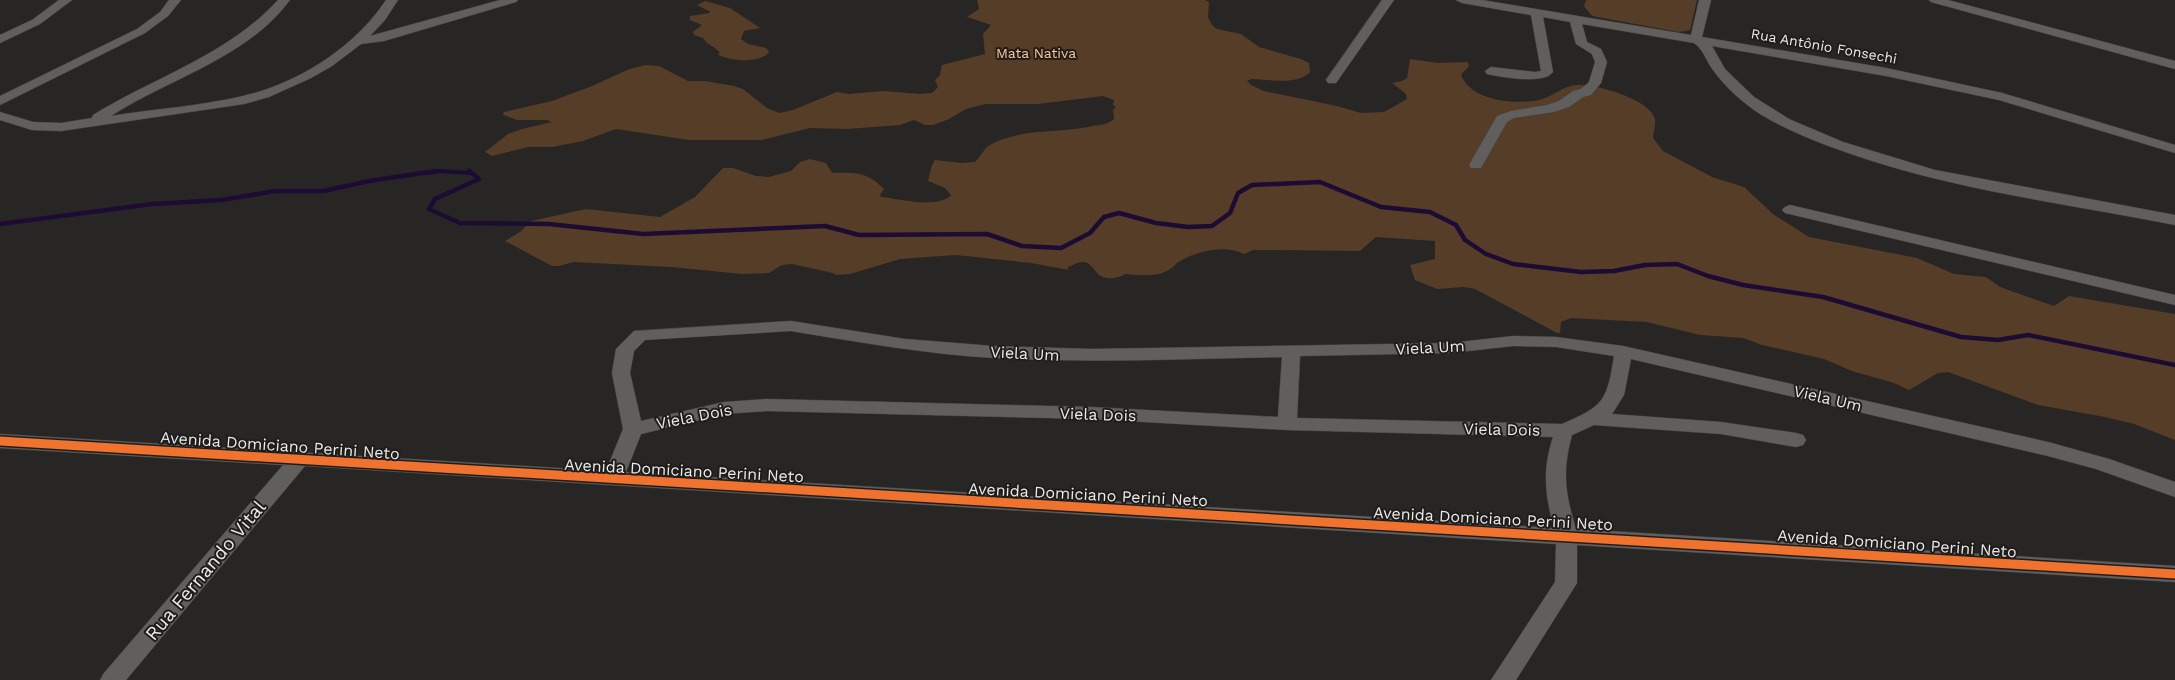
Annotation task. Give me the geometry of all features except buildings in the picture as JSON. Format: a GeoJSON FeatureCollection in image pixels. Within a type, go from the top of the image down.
{"type":"FeatureCollection","features":[{"type":"Feature","properties":{"kind":"street"},"geometry":{"type":"LineString","coordinates":[[0,38],[36,22],[66,0]]}},
{"type":"Feature","properties":{"kind":"street"},"geometry":{"type":"LineString","coordinates":[[0,101],[141,31],[164,14],[175,0]]}},
{"type":"Feature","properties":{"kind":"street"},"geometry":{"type":"LineString","coordinates":[[91,123],[240,39],[266,20],[284,0]]}},
{"type":"Feature","properties":{"kind":"street"},"geometry":{"type":"LineString","coordinates":[[0,116],[22,124],[43,127],[91,123],[244,100],[262,95],[312,73],[357,41],[382,16],[392,0]]}},
{"type":"Feature","properties":{"kind":"street"},"geometry":{"type":"LineString","coordinates":[[357,41],[380,38],[512,0]]}},
{"type":"Feature","properties":{"kind":"street"},"geometry":{"type":"LineString","coordinates":[[1332,80],[1388,0]]}},
{"type":"Feature","properties":{"kind":"street","name":"Rua Antônio Fonsechi"},"geometry":{"type":"LineString","coordinates":[[1462,0],[1696,39],[1943,84],[2002,97],[2175,149]]}},
{"type":"Feature","properties":{"kind":"street"},"geometry":{"type":"LineString","coordinates":[[1705,0],[1696,39],[1706,44],[1711,51],[1714,62],[1728,81],[1749,99],[1792,125],[1848,149],[1900,166],[1957,180],[2063,201],[2175,218]]}},
{"type":"Feature","properties":{"kind":"street"},"geometry":{"type":"LineString","coordinates":[[1935,0],[2175,65]]}},
{"type":"Feature","properties":{"kind":"street"},"geometry":{"type":"LineString","coordinates":[[1491,72],[1535,76],[1547,72],[1536,12]]}},
{"type":"Feature","properties":{"kind":"street"},"geometry":{"type":"LineString","coordinates":[[1476,165],[1502,119],[1564,104],[1586,92],[1595,83],[1601,62],[1597,52],[1582,44],[1575,19]]}},
{"type":"Feature","properties":{"kind":"street"},"geometry":{"type":"LineString","coordinates":[[1790,210],[2175,300]]}},
{"type":"Feature","properties":{"kind":"street","name":"Viela Um"},"geometry":{"type":"LineString","coordinates":[[633,429],[621,373],[625,349],[640,335],[668,332],[791,326],[905,344],[993,352],[1092,356],[1450,348],[1513,341],[1556,342],[1623,352],[2048,449],[2102,464],[2175,490]]}},
{"type":"Feature","properties":{"kind":"street"},"geometry":{"type":"LineString","coordinates":[[1287,424],[1291,352]]}},
{"type":"Feature","properties":{"kind":"street"},"geometry":{"type":"LineString","coordinates":[[1503,680],[1566,583],[1567,536],[1559,507],[1555,481],[1556,458],[1564,431],[1594,419],[1612,405],[1617,392],[1623,352]]}},
{"type":"Feature","properties":{"kind":"street","name":"Viela Dois"},"geometry":{"type":"LineString","coordinates":[[633,429],[724,408],[767,406],[1091,413],[1287,424],[1564,431]]}},
{"type":"Feature","properties":{"kind":"street"},"geometry":{"type":"LineString","coordinates":[[1594,419],[1721,428],[1796,440]]}},
{"type":"Feature","properties":{"kind":"street"},"geometry":{"type":"LineString","coordinates":[[613,479],[633,429]]}},
{"type":"Feature","properties":{"kind":"street","name":"Avenida Domiciano Perini Neto"},"geometry":{"type":"LineString","coordinates":[[0,442],[2175,574]]}},
{"type":"Feature","properties":{"kind":"street","name":"Rua Fernando Vital"},"geometry":{"type":"LineString","coordinates":[[112,680],[299,460]]}},
{"type":"Feature","properties":{"kind":"green space","name":"Mata Nativa"},"geometry":{"type":"Polygon","coordinates":[[[977,0],[1205,0],[1209,2],[1208,17],[1212,25],[1217,29],[1241,34],[1259,47],[1309,63],[1310,72],[1298,79],[1282,81],[1251,79],[1247,81],[1251,85],[1264,91],[1337,106],[1361,113],[1384,112],[1407,99],[1406,94],[1392,83],[1407,78],[1410,59],[1438,63],[1468,62],[1469,66],[1461,75],[1466,84],[1484,96],[1506,101],[1539,100],[1568,87],[1578,85],[1597,87],[1621,94],[1643,105],[1651,112],[1655,119],[1653,138],[1663,151],[1712,177],[1744,187],[1773,214],[1809,237],[1917,258],[1954,274],[1986,277],[2000,287],[2054,306],[2069,296],[2175,314],[2175,440],[2134,424],[2038,405],[1948,372],[1938,373],[1909,390],[1894,383],[1852,371],[1824,359],[1762,345],[1743,338],[1700,335],[1647,322],[1571,318],[1561,322],[1560,333],[1557,333],[1475,289],[1464,287],[1437,289],[1415,280],[1410,265],[1435,259],[1435,241],[1376,237],[1360,251],[1253,250],[1244,254],[1229,249],[1220,249],[1187,257],[1162,273],[1146,275],[1125,274],[1106,278],[1098,274],[1086,262],[1074,264],[1067,268],[1069,270],[1031,263],[956,255],[900,259],[850,274],[836,275],[792,264],[782,265],[769,273],[742,274],[671,267],[574,262],[552,266],[505,241],[520,232],[531,221],[586,209],[660,217],[695,197],[723,168],[733,168],[756,176],[769,177],[791,171],[800,162],[810,159],[826,163],[832,173],[854,173],[867,176],[884,189],[880,195],[881,197],[918,202],[937,202],[951,195],[945,188],[928,181],[935,160],[962,163],[975,162],[987,147],[1012,136],[1104,124],[1114,119],[1113,110],[1116,107],[1113,105],[1114,100],[1103,96],[1038,104],[985,104],[966,109],[949,119],[933,125],[925,125],[914,120],[900,125],[847,129],[810,128],[762,140],[689,140],[616,129],[583,141],[552,147],[528,147],[492,156],[485,152],[508,134],[552,122],[547,120],[517,120],[503,115],[504,112],[552,101],[627,70],[645,65],[659,66],[688,81],[705,81],[743,89],[767,108],[779,113],[793,110],[837,92],[849,94],[883,91],[932,93],[938,87],[935,80],[940,75],[942,65],[985,54],[983,34],[991,25],[967,17],[979,9],[977,0]]]}},
{"type":"Feature","properties":{"kind":"green space"},"geometry":{"type":"Polygon","coordinates":[[[1586,0],[1697,0],[1690,30],[1679,32],[1591,15],[1584,6],[1586,0]]]}},
{"type":"Feature","properties":{"kind":"green space"},"geometry":{"type":"Polygon","coordinates":[[[705,1],[730,8],[760,28],[744,31],[741,39],[748,44],[766,48],[769,52],[765,56],[751,60],[736,60],[717,54],[720,53],[703,38],[694,35],[693,32],[702,25],[690,20],[690,16],[710,13],[697,5],[705,1]]]}},
{"type":"Feature","properties":{"kind":"waterway"},"geometry":{"type":"LineString","coordinates":[[0,224],[152,204],[222,200],[275,191],[324,191],[369,181],[436,171]]}},
{"type":"Feature","properties":{"kind":"waterway"},"geometry":{"type":"LineString","coordinates":[[427,173],[438,171],[471,173]]}},
{"type":"Feature","properties":{"kind":"waterway"},"geometry":{"type":"LineString","coordinates":[[469,171],[479,179],[435,199],[429,209],[460,223],[549,224],[643,234],[825,226],[859,235],[987,234],[1022,246],[1061,248],[1090,233],[1104,217],[1119,213],[1156,223],[1188,227],[1212,226],[1230,213],[1238,193],[1252,185],[1320,182],[1381,207],[1430,212],[1456,225],[1465,240],[1486,254],[1513,264],[1581,272],[1614,271],[1645,265],[1677,264],[1708,276],[1743,285],[1823,297],[1961,337],[1998,340],[2028,335],[2175,365]]}},
{"type":"Feature","properties":{"kind":"cycle path"},"geometry":{"type":"LineString","coordinates":[[0,441],[2175,574]]}}]}
